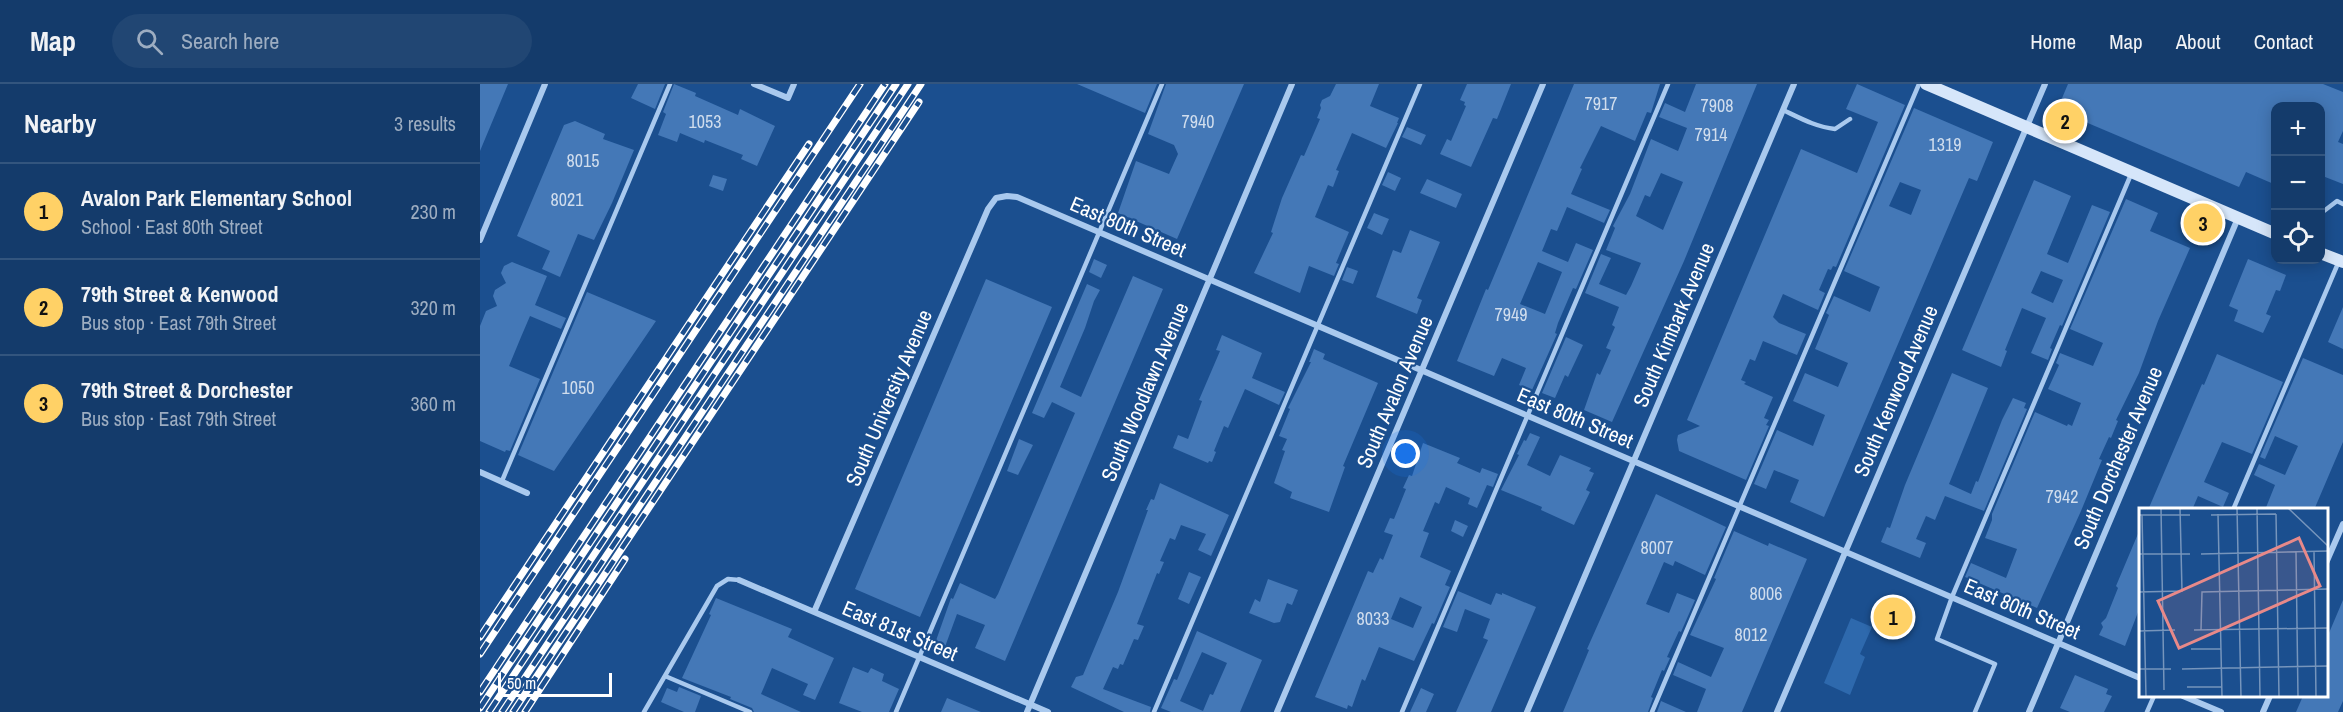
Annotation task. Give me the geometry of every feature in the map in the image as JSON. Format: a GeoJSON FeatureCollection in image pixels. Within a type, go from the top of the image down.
{"type":"FeatureCollection","features":[{"type":"Feature","properties":{"kind":"main road"},"geometry":{"type":"LineString","coordinates":[[1926,84],[2271,232]]}},
{"type":"Feature","properties":{"kind":"main road"},"geometry":{"type":"LineString","coordinates":[[2325,255],[2341,261]]}},
{"type":"Feature","properties":{"kind":"street"},"geometry":{"type":"LineString","coordinates":[[480,240],[545,84]]}},
{"type":"Feature","properties":{"kind":"street"},"geometry":{"type":"LineString","coordinates":[[754,84],[788,98],[794,84]]}},
{"type":"Feature","properties":{"kind":"street","name":"South Woodlawn Avenue"},"geometry":{"type":"LineString","coordinates":[[1027,712],[1292,84]]}},
{"type":"Feature","properties":{"kind":"street","name":"South Avalon Avenue"},"geometry":{"type":"LineString","coordinates":[[1277,712],[1543,84]]}},
{"type":"Feature","properties":{"kind":"street","name":"South Kimbark Avenue"},"geometry":{"type":"LineString","coordinates":[[1527,712],[1794,84]]}},
{"type":"Feature","properties":{"kind":"street","name":"South Kenwood Avenue"},"geometry":{"type":"LineString","coordinates":[[1777,712],[2045,84]]}},
{"type":"Feature","properties":{"kind":"street","name":"East 80th Street"},"geometry":{"type":"LineString","coordinates":[[996,198],[1017,197],[2139,678]]}},
{"type":"Feature","properties":{"kind":"street","name":"South University Avenue"},"geometry":{"type":"LineString","coordinates":[[814,612],[988,209],[996,198]]}},
{"type":"Feature","properties":{"kind":"street","name":"South Dorchester Avenue"},"geometry":{"type":"LineString","coordinates":[[2029,712],[2238,218]]}},
{"type":"Feature","properties":{"kind":"street"},"geometry":{"type":"LineString","coordinates":[[480,472],[526,493]]}},
{"type":"Feature","properties":{"kind":"street"},"geometry":{"type":"LineString","coordinates":[[2328,558],[2343,524]]}},
{"type":"Feature","properties":{"kind":"street","name":"East 81st Street"},"geometry":{"type":"LineString","coordinates":[[740,580],[1048,712]]}},
{"type":"Feature","properties":{"kind":"street"},"geometry":{"type":"LineString","coordinates":[[2184,697],[2221,712]]}},
{"type":"Feature","properties":{"kind":"street"},"geometry":{"type":"LineString","coordinates":[[2263,712],[2270,697]]}},
{"type":"Feature","properties":{"kind":"lane"},"geometry":{"type":"LineString","coordinates":[[501,482],[670,84]]}},
{"type":"Feature","properties":{"kind":"lane"},"geometry":{"type":"LineString","coordinates":[[896,712],[1162,84]]}},
{"type":"Feature","properties":{"kind":"lane"},"geometry":{"type":"LineString","coordinates":[[1154,712],[1420,84]]}},
{"type":"Feature","properties":{"kind":"lane"},"geometry":{"type":"LineString","coordinates":[[1402,712],[1668,84]]}},
{"type":"Feature","properties":{"kind":"lane"},"geometry":{"type":"LineString","coordinates":[[1652,712],[1919,84]]}},
{"type":"Feature","properties":{"kind":"lane"},"geometry":{"type":"LineString","coordinates":[[1783,110],[1825,128],[1835,129],[1850,119]]}},
{"type":"Feature","properties":{"kind":"lane"},"geometry":{"type":"LineString","coordinates":[[1975,712],[1995,664],[1937,639],[1952,597],[2132,172]]}},
{"type":"Feature","properties":{"kind":"lane"},"geometry":{"type":"LineString","coordinates":[[2325,210],[2337,201],[2343,204]]}},
{"type":"Feature","properties":{"kind":"lane"},"geometry":{"type":"LineString","coordinates":[[2234,508],[2341,261]]}},
{"type":"Feature","properties":{"kind":"lane"},"geometry":{"type":"LineString","coordinates":[[644,712],[717,586],[728,579],[740,580]]}},
{"type":"Feature","properties":{"kind":"lane"},"geometry":{"type":"LineString","coordinates":[[665,676],[750,712]]}},
{"type":"Feature","properties":{"kind":"lane"},"geometry":{"type":"LineString","coordinates":[[2147,712],[2154,697]]}},
{"type":"Feature","properties":{"kind":"shaded area"},"geometry":{"type":"Polygon","coordinates":[[[1851,618],[1872,627],[1860,654],[1865,657],[1850,695],[1824,683],[1851,618]]]}},
{"type":"Feature","properties":{"kind":"building"},"geometry":{"type":"Polygon","coordinates":[[[480,84],[508,84],[480,151],[480,84]]]}},
{"type":"Feature","properties":{"kind":"building"},"geometry":{"type":"Polygon","coordinates":[[[638,84],[665,84],[655,109],[631,98],[638,84]]]}},
{"type":"Feature","properties":{"kind":"building"},"geometry":{"type":"Polygon","coordinates":[[[674,84],[738,115],[740,109],[775,126],[757,166],[741,159],[743,155],[705,140],[704,143],[680,133],[677,142],[658,135],[666,114],[663,112],[674,84]]]}},
{"type":"Feature","properties":{"kind":"building"},"geometry":{"type":"Polygon","coordinates":[[[1077,84],[1157,84],[1145,113],[1077,84]]]}},
{"type":"Feature","properties":{"kind":"building"},"geometry":{"type":"Polygon","coordinates":[[[1166,84],[1244,84],[1177,239],[1118,213],[1136,161],[1169,174],[1178,154],[1174,145],[1148,134],[1166,84]]]}},
{"type":"Feature","properties":{"kind":"building"},"geometry":{"type":"Polygon","coordinates":[[[1336,84],[1379,84],[1370,106],[1399,118],[1386,148],[1352,133],[1336,170],[1339,171],[1333,187],[1328,185],[1315,217],[1349,232],[1336,263],[1339,264],[1334,276],[1309,266],[1300,293],[1254,273],[1273,233],[1271,232],[1282,198],[1320,119],[1317,118],[1322,100],[1330,96],[1336,84]]]}},
{"type":"Feature","properties":{"kind":"building"},"geometry":{"type":"Polygon","coordinates":[[[1467,84],[1511,84],[1497,119],[1493,118],[1471,167],[1440,154],[1447,139],[1451,141],[1466,106],[1465,102],[1460,100],[1467,84]]]}},
{"type":"Feature","properties":{"kind":"building"},"geometry":{"type":"Polygon","coordinates":[[[1574,84],[1660,84],[1651,113],[1647,112],[1635,141],[1601,126],[1580,168],[1582,169],[1571,194],[1610,210],[1604,223],[1567,207],[1557,231],[1551,229],[1542,251],[1568,262],[1576,243],[1593,250],[1576,289],[1573,288],[1558,323],[1555,333],[1557,334],[1532,390],[1519,385],[1526,368],[1502,358],[1494,376],[1457,361],[1574,84]],[[1538,262],[1520,304],[1545,314],[1562,272],[1538,262]]]}},
{"type":"Feature","properties":{"kind":"building"},"geometry":{"type":"Polygon","coordinates":[[[1696,84],[1757,84],[1684,261],[1612,422],[1584,410],[1597,373],[1600,375],[1611,350],[1606,348],[1615,327],[1612,325],[1619,307],[1585,293],[1601,254],[1611,258],[1599,284],[1626,295],[1631,286],[1641,263],[1606,250],[1615,228],[1613,226],[1630,194],[1651,139],[1678,151],[1687,128],[1659,117],[1665,103],[1685,112],[1696,84]],[[1661,173],[1650,197],[1645,195],[1636,216],[1663,230],[1683,182],[1661,173]]]}},
{"type":"Feature","properties":{"kind":"building"},"geometry":{"type":"Polygon","coordinates":[[[1857,84],[1905,105],[1836,267],[1828,269],[1819,290],[1825,293],[1818,310],[1783,294],[1773,317],[1779,323],[1806,334],[1797,355],[1763,341],[1755,361],[1750,359],[1741,380],[1746,382],[1744,384],[1773,397],[1764,418],[1769,420],[1766,425],[1769,426],[1746,480],[1679,451],[1678,435],[1700,426],[1687,420],[1801,149],[1857,173],[1878,122],[1846,109],[1857,84]]]}},
{"type":"Feature","properties":{"kind":"building"},"geometry":{"type":"Polygon","coordinates":[[[2068,84],[2323,84],[2343,92],[2343,131],[2338,142],[2343,144],[2343,184],[2325,177],[2325,102],[2271,102],[2271,183],[2246,172],[2239,187],[2057,110],[2068,84]]]}},
{"type":"Feature","properties":{"kind":"building"},"geometry":{"type":"Polygon","coordinates":[[[1914,108],[1993,142],[1977,181],[1969,178],[1824,517],[1790,502],[1799,480],[1774,470],[1766,489],[1754,484],[1777,430],[1813,446],[1825,415],[1793,401],[1805,373],[1838,387],[1848,363],[1815,349],[1834,296],[1870,312],[1880,287],[1844,271],[1914,108]],[[1900,182],[1889,206],[1911,215],[1921,190],[1900,182]]]}},
{"type":"Feature","properties":{"kind":"building"},"geometry":{"type":"Polygon","coordinates":[[[575,121],[605,134],[603,139],[634,150],[594,240],[578,234],[560,277],[542,269],[550,251],[517,236],[564,125],[575,121]]]}},
{"type":"Feature","properties":{"kind":"building"},"geometry":{"type":"Polygon","coordinates":[[[1407,127],[1426,135],[1421,145],[1402,137],[1407,127]]]}},
{"type":"Feature","properties":{"kind":"building"},"geometry":{"type":"Polygon","coordinates":[[[1388,172],[1401,178],[1395,191],[1382,185],[1388,172]]]}},
{"type":"Feature","properties":{"kind":"building"},"geometry":{"type":"Polygon","coordinates":[[[713,175],[727,179],[723,191],[709,186],[713,175]]]}},
{"type":"Feature","properties":{"kind":"building"},"geometry":{"type":"Polygon","coordinates":[[[1427,179],[1462,194],[1456,208],[1420,193],[1427,179]]]}},
{"type":"Feature","properties":{"kind":"building"},"geometry":{"type":"Polygon","coordinates":[[[2034,180],[2071,196],[2047,254],[2068,263],[2092,205],[2110,212],[2062,326],[2060,325],[2050,348],[2052,349],[2048,360],[2031,353],[2046,318],[2022,308],[2005,350],[2007,351],[2001,367],[1962,350],[2034,180]],[[2041,271],[2031,293],[2053,303],[2063,280],[2041,271]]]}},
{"type":"Feature","properties":{"kind":"building"},"geometry":{"type":"Polygon","coordinates":[[[2126,199],[2158,213],[2150,231],[2190,248],[2158,321],[2139,373],[2116,420],[2118,421],[2111,438],[2109,437],[2099,459],[2102,460],[2081,511],[2037,608],[1965,577],[1971,563],[2006,578],[2017,549],[1985,538],[1992,514],[2035,412],[2072,426],[2081,403],[2048,389],[2059,365],[2056,363],[2060,353],[2093,366],[2103,343],[2070,329],[2126,199]]]}},
{"type":"Feature","properties":{"kind":"building"},"geometry":{"type":"Polygon","coordinates":[[[1374,213],[1389,219],[1382,235],[1367,228],[1374,213]]]}},
{"type":"Feature","properties":{"kind":"building"},"geometry":{"type":"Polygon","coordinates":[[[1410,230],[1440,242],[1417,298],[1422,300],[1417,314],[1376,297],[1393,250],[1401,253],[1410,230]]]}},
{"type":"Feature","properties":{"kind":"building"},"geometry":{"type":"Polygon","coordinates":[[[1094,259],[1107,265],[1101,278],[1089,272],[1094,259]]]}},
{"type":"Feature","properties":{"kind":"building"},"geometry":{"type":"Polygon","coordinates":[[[2248,259],[2286,275],[2280,291],[2276,290],[2266,314],[2271,316],[2263,333],[2234,321],[2238,310],[2229,306],[2248,259]]]}},
{"type":"Feature","properties":{"kind":"building"},"geometry":{"type":"Polygon","coordinates":[[[512,262],[547,276],[535,305],[566,318],[561,329],[530,316],[509,366],[540,379],[510,451],[505,452],[480,441],[480,326],[486,311],[497,306],[493,296],[495,290],[506,283],[501,273],[504,266],[512,262]]]}},
{"type":"Feature","properties":{"kind":"building"},"geometry":{"type":"Polygon","coordinates":[[[1347,267],[1358,271],[1353,284],[1342,280],[1347,267]]]}},
{"type":"Feature","properties":{"kind":"building"},"geometry":{"type":"Polygon","coordinates":[[[1133,276],[1163,289],[1005,661],[975,648],[985,625],[957,614],[942,655],[932,652],[951,598],[953,599],[960,583],[995,599],[998,594],[1075,413],[1052,402],[1044,418],[1032,413],[1087,284],[1100,290],[1060,387],[1081,397],[1133,276]]]}},
{"type":"Feature","properties":{"kind":"building"},"geometry":{"type":"Polygon","coordinates":[[[986,279],[1052,307],[920,617],[855,589],[986,279]]]}},
{"type":"Feature","properties":{"kind":"building"},"geometry":{"type":"Polygon","coordinates":[[[587,292],[656,321],[554,471],[518,455],[587,292]]]}},
{"type":"Feature","properties":{"kind":"building"},"geometry":{"type":"Polygon","coordinates":[[[2343,307],[2343,349],[2328,342],[2343,307]]]}},
{"type":"Feature","properties":{"kind":"building"},"geometry":{"type":"Polygon","coordinates":[[[1222,335],[1262,353],[1252,378],[1285,392],[1279,405],[1245,389],[1228,428],[1224,426],[1212,462],[1208,463],[1173,448],[1178,435],[1188,439],[1202,401],[1199,400],[1220,351],[1216,350],[1222,335]]]}},
{"type":"Feature","properties":{"kind":"building"},"geometry":{"type":"Polygon","coordinates":[[[1566,337],[1583,345],[1568,377],[1565,375],[1555,398],[1542,393],[1566,337]]]}},
{"type":"Feature","properties":{"kind":"building"},"geometry":{"type":"Polygon","coordinates":[[[1314,349],[1325,354],[1323,359],[1378,383],[1343,466],[1345,467],[1329,512],[1290,498],[1292,492],[1274,483],[1287,439],[1279,436],[1290,409],[1288,408],[1311,362],[1309,362],[1314,349]]]}},
{"type":"Feature","properties":{"kind":"building"},"geometry":{"type":"Polygon","coordinates":[[[2217,354],[2283,382],[2252,454],[2222,442],[2204,482],[2229,493],[2223,507],[2198,496],[2193,508],[2149,508],[2202,384],[2204,385],[2217,354]]]}},
{"type":"Feature","properties":{"kind":"building"},"geometry":{"type":"Polygon","coordinates":[[[2303,358],[2343,375],[2343,442],[2315,508],[2266,508],[2275,485],[2254,475],[2259,464],[2285,475],[2298,446],[2275,436],[2265,459],[2260,457],[2303,358]]]}},
{"type":"Feature","properties":{"kind":"building"},"geometry":{"type":"Polygon","coordinates":[[[1952,373],[1988,388],[1949,484],[1971,494],[2013,398],[2026,403],[2024,408],[2027,409],[1984,511],[1945,496],[1935,520],[1926,516],[1916,539],[1926,543],[1920,558],[1881,542],[1887,527],[1890,528],[1905,485],[1952,373]]]}},
{"type":"Feature","properties":{"kind":"building"},"geometry":{"type":"Polygon","coordinates":[[[1530,433],[1540,437],[1527,465],[1550,476],[1560,455],[1591,468],[1589,471],[1594,473],[1586,490],[1590,492],[1574,525],[1541,510],[1542,507],[1501,490],[1524,440],[1526,441],[1530,433]]]}},
{"type":"Feature","properties":{"kind":"building"},"geometry":{"type":"Polygon","coordinates":[[[1019,439],[1033,445],[1018,475],[1007,471],[1019,439]]]}},
{"type":"Feature","properties":{"kind":"building"},"geometry":{"type":"Polygon","coordinates":[[[1423,443],[1460,458],[1457,463],[1480,473],[1482,468],[1498,474],[1493,487],[1487,485],[1477,508],[1468,504],[1470,498],[1446,487],[1439,504],[1435,502],[1423,531],[1429,533],[1420,557],[1451,571],[1445,585],[1450,587],[1414,661],[1379,647],[1365,681],[1362,679],[1352,707],[1348,705],[1347,709],[1315,697],[1368,571],[1373,573],[1380,558],[1383,560],[1393,535],[1384,532],[1390,518],[1394,519],[1409,475],[1412,476],[1423,443]],[[1400,597],[1391,619],[1413,628],[1422,607],[1400,597]]]}},
{"type":"Feature","properties":{"kind":"building"},"geometry":{"type":"Polygon","coordinates":[[[1160,483],[1229,515],[1211,556],[1198,550],[1206,534],[1181,525],[1175,540],[1170,538],[1160,561],[1164,562],[1159,574],[1157,573],[1137,624],[1144,626],[1138,640],[1134,639],[1123,665],[1120,664],[1118,669],[1113,667],[1103,689],[1151,707],[1150,712],[1124,712],[1071,687],[1076,677],[1083,675],[1118,592],[1148,510],[1146,510],[1151,499],[1154,500],[1160,483]]]}},
{"type":"Feature","properties":{"kind":"building"},"geometry":{"type":"Polygon","coordinates":[[[1656,494],[1726,527],[1705,575],[1675,561],[1673,566],[1664,562],[1646,604],[1669,613],[1677,593],[1695,600],[1667,657],[1670,658],[1664,671],[1662,670],[1651,697],[1653,698],[1648,712],[1563,712],[1589,650],[1587,649],[1656,494]]]}},
{"type":"Feature","properties":{"kind":"building"},"geometry":{"type":"Polygon","coordinates":[[[1455,520],[1468,526],[1463,537],[1451,531],[1455,520]]]}},
{"type":"Feature","properties":{"kind":"building"},"geometry":{"type":"Polygon","coordinates":[[[1734,531],[1768,546],[1769,543],[1807,559],[1742,712],[1697,712],[1706,689],[1673,675],[1678,662],[1711,677],[1724,648],[1690,635],[1716,579],[1714,578],[1734,531]]]}},
{"type":"Feature","properties":{"kind":"building"},"geometry":{"type":"Polygon","coordinates":[[[2139,531],[2139,610],[2125,646],[2099,635],[2103,627],[2101,623],[2106,618],[2118,588],[2116,586],[2139,531]]]}},
{"type":"Feature","properties":{"kind":"building"},"geometry":{"type":"Polygon","coordinates":[[[1189,572],[1201,577],[1189,604],[1178,599],[1189,572]]]}},
{"type":"Feature","properties":{"kind":"building"},"geometry":{"type":"Polygon","coordinates":[[[1268,579],[1298,590],[1292,605],[1287,603],[1280,622],[1274,623],[1249,613],[1255,599],[1260,602],[1268,579]]]}},
{"type":"Feature","properties":{"kind":"building"},"geometry":{"type":"Polygon","coordinates":[[[1458,591],[1491,605],[1496,593],[1502,595],[1502,593],[1536,607],[1491,712],[1456,712],[1488,640],[1483,638],[1490,619],[1465,609],[1457,632],[1443,627],[1458,591]]]}},
{"type":"Feature","properties":{"kind":"building"},"geometry":{"type":"Polygon","coordinates":[[[716,598],[792,629],[788,637],[834,658],[815,700],[803,695],[808,684],[772,668],[761,694],[801,712],[754,712],[752,708],[730,699],[731,697],[682,678],[711,615],[709,614],[716,598]]]}},
{"type":"Feature","properties":{"kind":"building"},"geometry":{"type":"Polygon","coordinates":[[[2343,600],[2343,701],[2338,712],[2296,712],[2303,697],[2328,697],[2328,635],[2343,600]]]}},
{"type":"Feature","properties":{"kind":"building"},"geometry":{"type":"Polygon","coordinates":[[[1197,631],[1262,660],[1240,712],[1171,712],[1161,708],[1174,679],[1177,680],[1197,631]],[[1202,652],[1180,701],[1203,711],[1227,663],[1202,652]]]}},
{"type":"Feature","properties":{"kind":"building"},"geometry":{"type":"Polygon","coordinates":[[[853,667],[868,673],[871,668],[884,674],[882,681],[899,689],[889,712],[862,712],[839,703],[853,667]]]}},
{"type":"Feature","properties":{"kind":"building"},"geometry":{"type":"Polygon","coordinates":[[[2075,675],[2108,689],[2106,694],[2112,696],[2104,712],[2070,712],[2060,708],[2075,675]]]}},
{"type":"Feature","properties":{"kind":"building"},"geometry":{"type":"Polygon","coordinates":[[[679,687],[701,696],[695,712],[684,712],[661,702],[667,688],[677,692],[679,687]]]}},
{"type":"Feature","properties":{"kind":"building"},"geometry":{"type":"Polygon","coordinates":[[[1421,688],[1434,694],[1426,712],[1410,712],[1421,688]]]}},
{"type":"Feature","properties":{"kind":"building"},"geometry":{"type":"Polygon","coordinates":[[[947,698],[981,712],[941,712],[947,698]]]}},
{"type":"Feature","properties":{"kind":"building"},"geometry":{"type":"Polygon","coordinates":[[[1661,701],[1686,712],[1657,712],[1661,701]]]}},
{"type":"Feature","properties":{"kind":"railway"},"geometry":{"type":"LineString","coordinates":[[480,654],[860,84]]}},
{"type":"Feature","properties":{"kind":"railway"},"geometry":{"type":"LineString","coordinates":[[480,692],[885,84]]}},
{"type":"Feature","properties":{"kind":"railway"},"geometry":{"type":"LineString","coordinates":[[480,708],[896,84]]}},
{"type":"Feature","properties":{"kind":"railway"},"geometry":{"type":"LineString","coordinates":[[489,712],[908,84]]}},
{"type":"Feature","properties":{"kind":"railway"},"geometry":{"type":"LineString","coordinates":[[502,712],[921,84]]}},
{"type":"Feature","properties":{"kind":"railway"},"geometry":{"type":"LineString","coordinates":[[513,712],[919,102]]}},
{"type":"Feature","properties":{"kind":"railway"},"geometry":{"type":"LineString","coordinates":[[480,637],[809,144]]}},
{"type":"Feature","properties":{"kind":"railway"},"geometry":{"type":"LineString","coordinates":[[525,712],[625,559]]}},
{"type":"Feature","properties":{"kind":"place","name":"79th Street & Kenwood"},"geometry":{"type":"Point","coordinates":[2065,121]}},
{"type":"Feature","properties":{"kind":"place","name":"79th Street & Dorchester"},"geometry":{"type":"Point","coordinates":[2203,223]}},
{"type":"Feature","properties":{"kind":"place","name":"Avalon Park Elementary School"},"geometry":{"type":"Point","coordinates":[1893,617]}}]}
